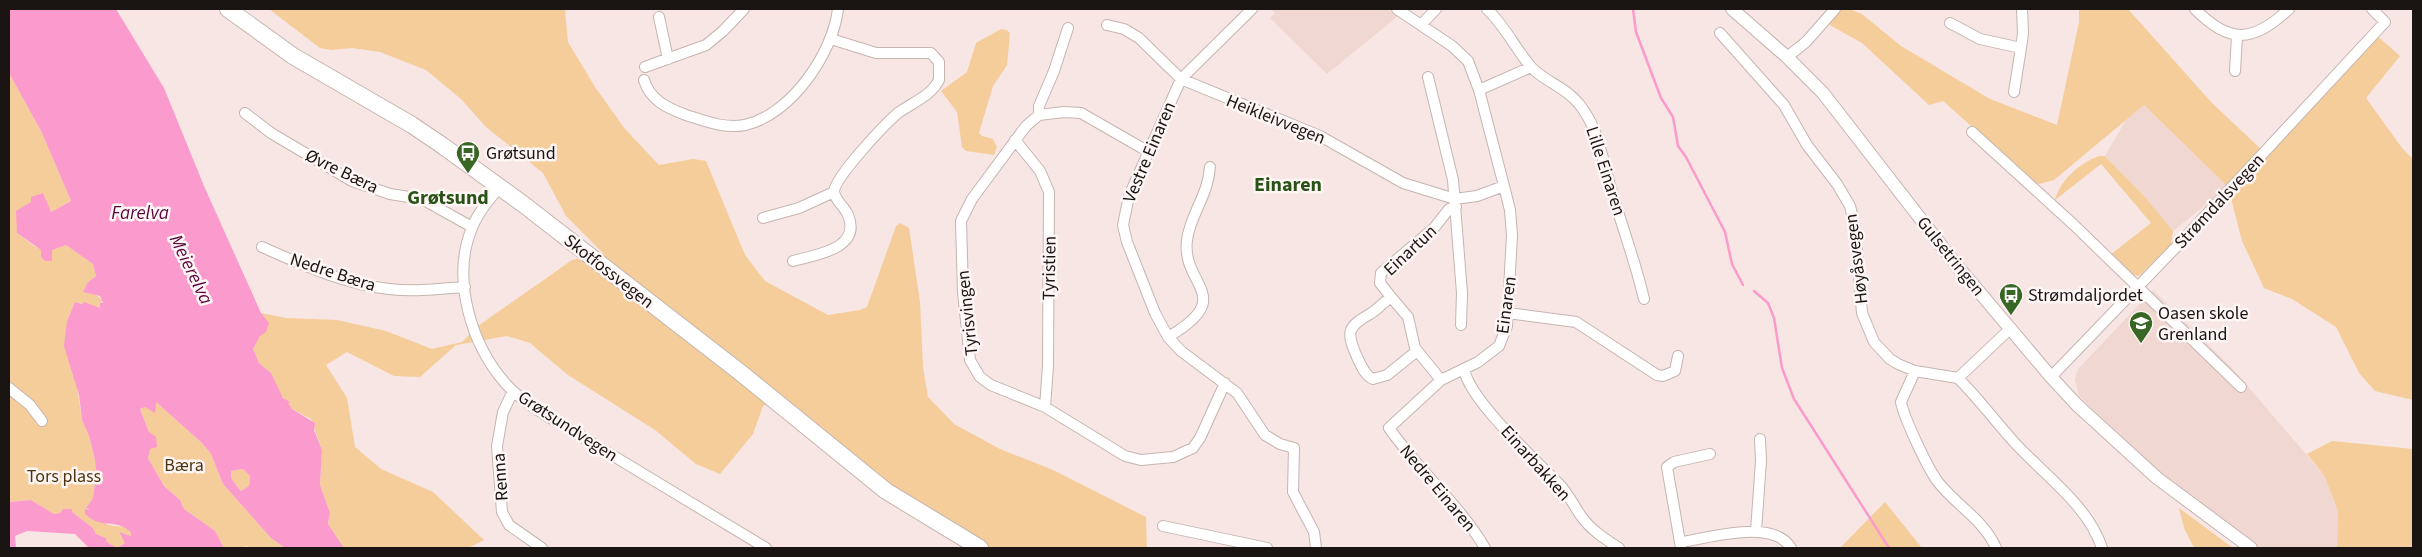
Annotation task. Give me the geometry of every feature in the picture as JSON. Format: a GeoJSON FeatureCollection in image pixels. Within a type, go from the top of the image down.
{"type":"FeatureCollection","features":[{"type":"Feature","properties":{"kind":"main road","name":"Skotfossvegen"},"geometry":{"type":"LineString","coordinates":[[228,9],[293,56],[412,125],[500,187],[734,367],[886,491],[980,548]]}},
{"type":"Feature","properties":{"kind":"street"},"geometry":{"type":"LineString","coordinates":[[645,66],[706,45],[723,31],[744,9]]}},
{"type":"Feature","properties":{"kind":"street"},"geometry":{"type":"LineString","coordinates":[[644,80],[648,90],[656,100],[680,113],[728,126],[745,125],[765,118],[782,106],[822,58],[831,39],[838,9]]}},
{"type":"Feature","properties":{"kind":"street"},"geometry":{"type":"LineString","coordinates":[[1181,79],[1240,12],[1252,9]]}},
{"type":"Feature","properties":{"kind":"street","name":"Einaren"},"geometry":{"type":"LineString","coordinates":[[1389,428],[1441,380],[1464,370],[1499,346],[1505,333],[1508,313],[1512,235],[1510,210],[1473,70],[1462,54],[1397,9]]}},
{"type":"Feature","properties":{"kind":"street"},"geometry":{"type":"LineString","coordinates":[[1421,24],[1436,9]]}},
{"type":"Feature","properties":{"kind":"street","name":"Lille Einaren"},"geometry":{"type":"LineString","coordinates":[[1487,9],[1501,24],[1532,67],[1570,94],[1588,114],[1593,124],[1635,262],[1644,299]]}},
{"type":"Feature","properties":{"kind":"street","name":"Gulsetringen"},"geometry":{"type":"LineString","coordinates":[[1732,9],[1787,57],[1823,93],[1954,262],[2051,377],[2114,441],[2157,478],[2251,548]]}},
{"type":"Feature","properties":{"kind":"street"},"geometry":{"type":"LineString","coordinates":[[1787,57],[1806,42],[1835,9]]}},
{"type":"Feature","properties":{"kind":"street"},"geometry":{"type":"LineString","coordinates":[[2014,92],[2021,48],[2022,9]]}},
{"type":"Feature","properties":{"kind":"street"},"geometry":{"type":"LineString","coordinates":[[2195,9],[2216,28],[2237,36],[2254,33],[2269,27],[2289,9]]}},
{"type":"Feature","properties":{"kind":"street","name":"Strømdalsvegen"},"geometry":{"type":"LineString","coordinates":[[2051,377],[2385,22],[2372,9]]}},
{"type":"Feature","properties":{"kind":"street"},"geometry":{"type":"LineString","coordinates":[[659,17],[668,59]]}},
{"type":"Feature","properties":{"kind":"street"},"geometry":{"type":"LineString","coordinates":[[1950,23],[1980,39],[2021,48]]}},
{"type":"Feature","properties":{"kind":"street","name":"Heikleivvegen"},"geometry":{"type":"LineString","coordinates":[[1107,25],[1124,28],[1139,38],[1181,79],[1320,136],[1403,183],[1455,203]]}},
{"type":"Feature","properties":{"kind":"street"},"geometry":{"type":"LineString","coordinates":[[1068,28],[1054,71],[1039,106],[1039,114],[1081,113],[1149,152]]}},
{"type":"Feature","properties":{"kind":"street","name":"Høyåsvegen"},"geometry":{"type":"LineString","coordinates":[[1720,33],[1784,105],[1807,145],[1844,195],[1853,215],[1862,313],[1869,333],[1890,359],[1915,371],[1958,378]]}},
{"type":"Feature","properties":{"kind":"street"},"geometry":{"type":"LineString","coordinates":[[2235,71],[2237,36]]}},
{"type":"Feature","properties":{"kind":"street"},"geometry":{"type":"LineString","coordinates":[[793,261],[836,249],[847,238],[849,218],[838,203],[834,192],[837,180],[890,121],[933,90],[941,72],[939,62],[932,53],[876,53],[831,39]]}},
{"type":"Feature","properties":{"kind":"street"},"geometry":{"type":"LineString","coordinates":[[1479,90],[1532,67]]}},
{"type":"Feature","properties":{"kind":"street"},"geometry":{"type":"LineString","coordinates":[[1428,77],[1453,180],[1462,293],[1461,324]]}},
{"type":"Feature","properties":{"kind":"street","name":"Vestre Einaren"},"geometry":{"type":"LineString","coordinates":[[1181,79],[1126,205],[1123,225],[1127,242],[1155,313],[1168,337],[1187,356],[1237,392],[1265,435],[1280,444],[1294,448],[1293,492],[1314,532],[1316,548]]}},
{"type":"Feature","properties":{"kind":"street","name":"Øvre Bæra"},"geometry":{"type":"LineString","coordinates":[[245,114],[271,133],[352,181],[390,194],[422,199],[472,227]]}},
{"type":"Feature","properties":{"kind":"street","name":"Tyrisvingen"},"geometry":{"type":"LineString","coordinates":[[1039,114],[1015,140],[972,199],[962,221],[963,283],[968,345],[973,367],[985,381],[1004,392],[1045,407],[1125,456],[1137,460],[1173,457],[1193,448],[1200,438],[1226,383]]}},
{"type":"Feature","properties":{"kind":"street"},"geometry":{"type":"LineString","coordinates":[[1972,132],[2068,219],[2241,387]]}},
{"type":"Feature","properties":{"kind":"street","name":"Tyristien"},"geometry":{"type":"LineString","coordinates":[[1015,140],[1040,171],[1049,192],[1048,375],[1045,407]]}},
{"type":"Feature","properties":{"kind":"street"},"geometry":{"type":"LineString","coordinates":[[1168,337],[1190,323],[1202,305],[1203,294],[1190,260],[1187,240],[1207,190],[1210,167]]}},
{"type":"Feature","properties":{"kind":"street"},"geometry":{"type":"LineString","coordinates":[[1455,203],[1504,186]]}},
{"type":"Feature","properties":{"kind":"street","name":"Grøtsundvegen"},"geometry":{"type":"LineString","coordinates":[[500,187],[472,227],[466,253],[465,287],[477,336],[493,366],[513,391],[557,421],[766,548]]}},
{"type":"Feature","properties":{"kind":"street"},"geometry":{"type":"LineString","coordinates":[[763,218],[800,208],[834,192]]}},
{"type":"Feature","properties":{"kind":"street","name":"Einartun"},"geometry":{"type":"LineString","coordinates":[[1441,380],[1412,343],[1408,316],[1380,283],[1381,273],[1434,228],[1455,203]]}},
{"type":"Feature","properties":{"kind":"street","name":"Nedre Bæra"},"geometry":{"type":"LineString","coordinates":[[262,247],[323,273],[366,286],[410,290],[465,287]]}},
{"type":"Feature","properties":{"kind":"street","name":"Einartun"},"geometry":{"type":"LineString","coordinates":[[1391,297],[1358,320],[1352,328],[1351,338],[1360,364],[1370,377],[1382,378],[1417,351]]}},
{"type":"Feature","properties":{"kind":"street"},"geometry":{"type":"LineString","coordinates":[[1508,313],[1576,322],[1657,375],[1664,376],[1675,371],[1678,356]]}},
{"type":"Feature","properties":{"kind":"street"},"geometry":{"type":"LineString","coordinates":[[2011,328],[1958,378],[2014,442],[2086,518],[2096,532],[2102,548]]}},
{"type":"Feature","properties":{"kind":"street","name":"Einarbakken"},"geometry":{"type":"LineString","coordinates":[[1464,370],[1466,378],[1475,392],[1514,439],[1561,486],[1585,522],[1619,548]]}},
{"type":"Feature","properties":{"kind":"street"},"geometry":{"type":"LineString","coordinates":[[1915,371],[1902,402],[1909,424],[1938,482],[1986,528],[1996,548]]}},
{"type":"Feature","properties":{"kind":"street"},"geometry":{"type":"LineString","coordinates":[[9,388],[30,405],[42,421]]}},
{"type":"Feature","properties":{"kind":"street","name":"Renna"},"geometry":{"type":"LineString","coordinates":[[513,391],[503,412],[497,446],[502,512],[509,525],[542,548]]}},
{"type":"Feature","properties":{"kind":"street","name":"Nedre Einaren"},"geometry":{"type":"LineString","coordinates":[[1389,428],[1429,479],[1467,519],[1485,548]]}},
{"type":"Feature","properties":{"kind":"street"},"geometry":{"type":"LineString","coordinates":[[1756,531],[1761,461],[1760,439]]}},
{"type":"Feature","properties":{"kind":"street"},"geometry":{"type":"LineString","coordinates":[[1710,454],[1674,462],[1667,467],[1681,545],[1756,531],[1776,534],[1792,548]]}},
{"type":"Feature","properties":{"kind":"street"},"geometry":{"type":"LineString","coordinates":[[1163,526],[1267,548]]}},
{"type":"Feature","properties":{"kind":"shaded area"},"geometry":{"type":"Polygon","coordinates":[[[1271,9],[1387,9],[1398,16],[1327,74],[1270,18],[1275,13],[1271,9]]]}},
{"type":"Feature","properties":{"kind":"shaded area"},"geometry":{"type":"Polygon","coordinates":[[[2144,105],[2228,187],[2173,231],[2145,197],[2105,156],[2127,118],[2144,105]]]}},
{"type":"Feature","properties":{"kind":"shaded area"},"geometry":{"type":"Polygon","coordinates":[[[2153,290],[2232,368],[2324,475],[2338,511],[2337,548],[2260,548],[2157,470],[2079,396],[2075,379],[2078,369],[2153,290]]]}},
{"type":"Feature","properties":{"kind":"green space"},"geometry":{"type":"Polygon","coordinates":[[[269,9],[566,9],[568,42],[595,87],[625,129],[659,165],[693,159],[706,161],[745,255],[765,281],[828,315],[860,310],[867,307],[896,226],[900,223],[909,228],[920,302],[923,367],[928,397],[954,424],[1000,449],[1053,470],[1146,517],[1147,548],[989,548],[905,498],[782,397],[763,406],[753,434],[720,474],[696,464],[655,430],[568,375],[530,343],[507,336],[456,345],[420,377],[394,376],[347,352],[326,365],[347,398],[355,447],[381,469],[433,492],[484,540],[468,548],[343,548],[328,524],[330,513],[320,486],[322,450],[311,419],[292,409],[276,388],[271,373],[259,363],[253,349],[260,336],[261,313],[286,318],[337,320],[386,331],[432,349],[462,342],[478,326],[572,260],[603,253],[566,216],[543,173],[486,127],[461,99],[426,70],[380,52],[352,48],[331,50],[320,48],[269,9]]]}},
{"type":"Feature","properties":{"kind":"green space"},"geometry":{"type":"Polygon","coordinates":[[[1840,9],[1849,9],[1862,14],[1901,46],[1990,99],[2057,125],[2079,22],[2079,9],[2128,9],[2211,102],[2264,152],[2375,34],[2400,56],[2366,98],[2402,148],[2413,159],[2413,400],[2375,391],[2359,373],[2336,327],[2292,299],[2264,288],[2242,241],[2228,187],[2144,105],[2054,180],[2039,184],[2033,181],[1943,101],[1929,105],[1862,43],[1828,24],[1840,9]]]}},
{"type":"Feature","properties":{"kind":"green space"},"geometry":{"type":"Polygon","coordinates":[[[1001,29],[1007,30],[1010,33],[1007,65],[993,86],[979,133],[982,136],[993,139],[997,147],[994,155],[966,151],[962,147],[957,112],[941,91],[967,72],[976,43],[1001,29]]]}},
{"type":"Feature","properties":{"kind":"green space","name":"Tors plass"},"geometry":{"type":"Polygon","coordinates":[[[9,73],[41,131],[71,201],[51,212],[31,202],[17,233],[44,250],[66,245],[93,264],[96,276],[88,282],[94,293],[102,300],[100,308],[75,302],[67,321],[82,420],[89,436],[95,460],[96,474],[103,476],[102,484],[95,483],[93,498],[86,508],[108,525],[125,527],[131,533],[131,536],[119,533],[126,543],[117,548],[107,542],[106,538],[96,534],[93,528],[72,512],[54,514],[31,500],[9,502],[9,73]]]}},
{"type":"Feature","properties":{"kind":"green space"},"geometry":{"type":"Polygon","coordinates":[[[2099,156],[2105,156],[2145,197],[2173,231],[2171,245],[2139,276],[2130,274],[2110,255],[2151,223],[2101,164],[2055,200],[2061,186],[2072,173],[2085,163],[2099,156]]]}},
{"type":"Feature","properties":{"kind":"green space","name":"Bæra"},"geometry":{"type":"Polygon","coordinates":[[[156,402],[202,443],[211,454],[223,484],[271,538],[285,548],[252,548],[245,546],[244,548],[224,548],[215,531],[184,509],[180,500],[164,486],[148,458],[149,432],[140,409],[156,402]]]}},
{"type":"Feature","properties":{"kind":"green space"},"geometry":{"type":"Polygon","coordinates":[[[2332,441],[2413,449],[2413,548],[2337,548],[2338,511],[2324,475],[2307,454],[2332,441]]]}},
{"type":"Feature","properties":{"kind":"green space"},"geometry":{"type":"Polygon","coordinates":[[[243,469],[250,476],[249,486],[241,491],[231,478],[231,471],[243,469]]]}},
{"type":"Feature","properties":{"kind":"green space"},"geometry":{"type":"Polygon","coordinates":[[[1885,502],[1922,548],[1841,548],[1841,547],[1885,502]]]}},
{"type":"Feature","properties":{"kind":"green space"},"geometry":{"type":"Polygon","coordinates":[[[2179,508],[2233,548],[2194,548],[2184,528],[2179,508]]]}},
{"type":"Feature","properties":{"kind":"water","name":"Farelva"},"geometry":{"type":"Polygon","coordinates":[[[9,9],[116,9],[164,88],[204,186],[261,313],[269,323],[266,332],[260,336],[253,349],[259,363],[271,373],[283,398],[290,402],[288,403],[292,409],[315,423],[314,430],[322,450],[320,485],[330,513],[328,524],[344,548],[285,548],[271,538],[223,484],[211,454],[202,443],[156,402],[155,413],[145,407],[140,409],[149,432],[156,437],[157,447],[150,449],[148,458],[164,486],[180,500],[184,509],[215,531],[224,548],[117,548],[125,543],[119,532],[131,536],[131,533],[126,528],[98,522],[85,514],[85,509],[90,510],[86,508],[93,498],[95,483],[102,484],[103,476],[96,475],[95,460],[89,436],[82,420],[79,395],[64,346],[67,321],[75,302],[82,304],[84,302],[100,308],[100,303],[103,303],[100,296],[83,292],[88,282],[96,276],[93,264],[66,245],[52,250],[52,261],[45,261],[41,257],[41,250],[17,233],[16,211],[31,202],[31,197],[43,193],[51,212],[71,201],[41,131],[9,73],[9,9]],[[243,469],[231,471],[231,478],[241,491],[249,486],[250,476],[243,469]]]}},
{"type":"Feature","properties":{"kind":"water"},"geometry":{"type":"Polygon","coordinates":[[[31,500],[54,514],[60,513],[63,509],[72,509],[72,512],[93,528],[96,534],[106,538],[107,542],[117,548],[89,548],[75,534],[27,531],[15,536],[16,548],[9,548],[9,502],[31,500]]]}},
{"type":"Feature","properties":{"kind":"waterway"},"geometry":{"type":"LineString","coordinates":[[1633,9],[1636,32],[1661,98],[1673,117],[1678,146],[1686,157],[1725,232],[1732,264],[1743,285]]}},
{"type":"Feature","properties":{"kind":"waterway"},"geometry":{"type":"LineString","coordinates":[[1754,291],[1768,303],[1774,318],[1782,368],[1794,399],[1889,548]]}},
{"type":"Feature","properties":{"kind":"place","name":"Grøtsund"},"geometry":{"type":"Point","coordinates":[468,174]}},
{"type":"Feature","properties":{"kind":"place","name":"Strømdaljordet"},"geometry":{"type":"Point","coordinates":[2011,316]}},
{"type":"Feature","properties":{"kind":"place","name":"Oasen skole Grenland"},"geometry":{"type":"Point","coordinates":[2141,344]}},
{"type":"Feature","properties":{"kind":"district","name":"Einaren"},"geometry":{"type":"Point","coordinates":[1288,184]}},
{"type":"Feature","properties":{"kind":"district","name":"Grøtsund"},"geometry":{"type":"Point","coordinates":[448,197]}},
{"type":"Feature","properties":{"kind":"water label","name":"Meierelva"},"geometry":{"type":"Point","coordinates":[192,269]}}]}
